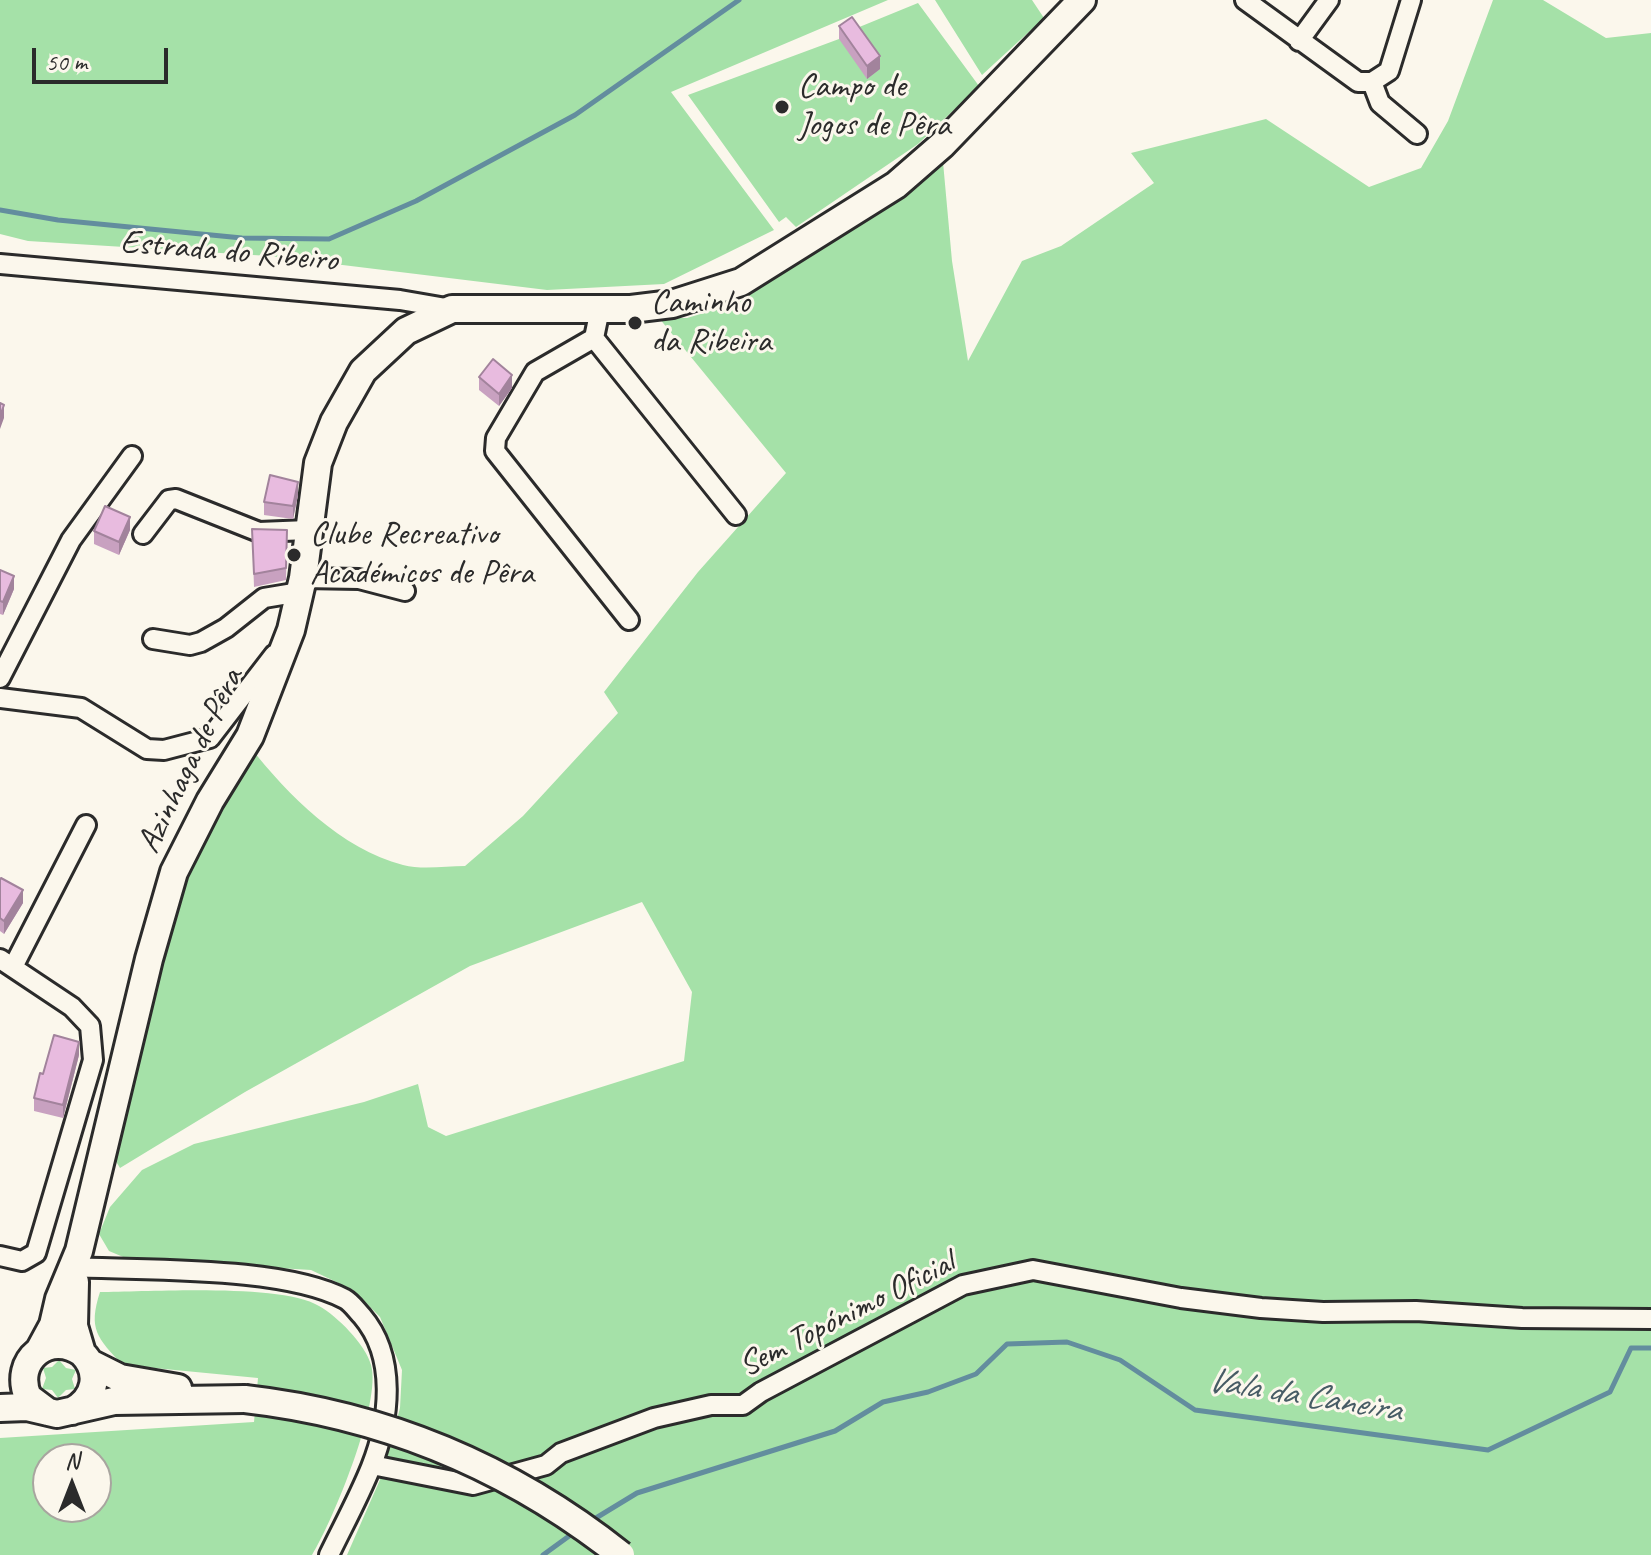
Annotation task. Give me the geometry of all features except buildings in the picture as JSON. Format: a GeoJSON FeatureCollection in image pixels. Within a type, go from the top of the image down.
{"type":"FeatureCollection","features":[{"type":"Feature","properties":{"kind":"street","name":"Azinhaga de Pêra"},"geometry":{"type":"LineString","coordinates":[[40,1349],[74,1267],[149,959],[174,872],[210,801],[250,736],[291,630],[301,585],[318,463],[334,422],[363,371],[406,331],[452,309],[600,309],[672,304],[707,295],[771,265],[896,185],[942,145],[1082,0]]}},
{"type":"Feature","properties":{"kind":"street"},"geometry":{"type":"LineString","coordinates":[[1245,0],[1350,79],[1372,82],[1383,76],[1393,64],[1411,0]]}},
{"type":"Feature","properties":{"kind":"street"},"geometry":{"type":"LineString","coordinates":[[1299,41],[1329,0]]}},
{"type":"Feature","properties":{"kind":"street"},"geometry":{"type":"LineString","coordinates":[[1372,82],[1380,103],[1417,134]]}},
{"type":"Feature","properties":{"kind":"street","name":"Estrada do Ribeiro"},"geometry":{"type":"LineString","coordinates":[[0,264],[400,300],[452,309]]}},
{"type":"Feature","properties":{"kind":"street"},"geometry":{"type":"LineString","coordinates":[[600,309],[594,338],[535,372],[494,445],[500,463],[629,620]]}},
{"type":"Feature","properties":{"kind":"street"},"geometry":{"type":"LineString","coordinates":[[594,338],[736,515]]}},
{"type":"Feature","properties":{"kind":"street"},"geometry":{"type":"LineString","coordinates":[[0,678],[71,540],[132,456]]}},
{"type":"Feature","properties":{"kind":"street"},"geometry":{"type":"LineString","coordinates":[[143,534],[169,500],[176,499],[259,532],[308,530]]}},
{"type":"Feature","properties":{"kind":"street"},"geometry":{"type":"LineString","coordinates":[[153,639],[190,645],[201,642],[226,628],[264,598],[301,585],[359,579],[405,591]]}},
{"type":"Feature","properties":{"kind":"street"},"geometry":{"type":"LineString","coordinates":[[0,698],[81,708],[147,749],[188,746],[210,738],[241,701],[291,630]]}},
{"type":"Feature","properties":{"kind":"street"},"geometry":{"type":"LineString","coordinates":[[0,1256],[22,1261],[36,1253],[93,1060],[90,1026],[72,1007],[7,963],[86,825]]}},
{"type":"Feature","properties":{"kind":"street","name":"Azinhaga de Pêra"},"geometry":{"type":"LineString","coordinates":[[74,1267],[74,1326],[86,1358]]}},
{"type":"Feature","properties":{"kind":"street"},"geometry":{"type":"LineString","coordinates":[[74,1267],[269,1277],[301,1282],[348,1300],[377,1334],[387,1376],[384,1418],[372,1465],[329,1555]]}},
{"type":"Feature","properties":{"kind":"street","name":"Sem Topónimo Oficial"},"geometry":{"type":"LineString","coordinates":[[372,1465],[473,1485],[546,1465],[561,1453],[654,1418],[711,1405],[743,1405],[761,1392],[963,1285],[1033,1270],[1181,1298],[1261,1308],[1416,1311],[1522,1318],[1651,1319]]}},
{"type":"Feature","properties":{"kind":"street"},"geometry":{"type":"LineString","coordinates":[[86,1358],[92,1389],[85,1402],[61,1412],[28,1397],[25,1371],[29,1360],[40,1349],[59,1344],[133,1381],[320,1410],[438,1445],[524,1487],[621,1555]]}},
{"type":"Feature","properties":{"kind":"street"},"geometry":{"type":"LineString","coordinates":[[0,1383],[25,1371]]}},
{"type":"Feature","properties":{"kind":"street"},"geometry":{"type":"LineString","coordinates":[[0,1408],[27,1407],[61,1412],[114,1401],[245,1399]]}},
{"type":"Feature","properties":{"kind":"green space"},"geometry":{"type":"Polygon","coordinates":[[[0,0],[888,0],[671,92],[774,230],[664,284],[547,290],[269,256],[28,241],[0,234],[0,0]]]}},
{"type":"Feature","properties":{"kind":"green space"},"geometry":{"type":"Polygon","coordinates":[[[935,0],[1032,0],[1044,18],[982,75],[935,0]]]}},
{"type":"Feature","properties":{"kind":"green space"},"geometry":{"type":"Polygon","coordinates":[[[1493,0],[1543,0],[1606,38],[1651,33],[1651,1555],[347,1555],[382,1475],[400,1408],[402,1370],[380,1317],[353,1290],[311,1270],[128,1259],[109,1251],[99,1234],[110,1207],[142,1170],[194,1144],[364,1102],[418,1084],[428,1127],[446,1136],[684,1061],[692,992],[642,902],[470,966],[245,1092],[120,1168],[112,1155],[185,867],[250,747],[299,801],[358,847],[403,865],[426,868],[465,866],[523,816],[618,713],[604,692],[698,572],[786,473],[659,318],[687,318],[738,303],[943,162],[952,261],[968,361],[1022,261],[1061,246],[1154,183],[1131,153],[1266,119],[1369,187],[1421,168],[1448,121],[1493,0]]]}},
{"type":"Feature","properties":{"kind":"green space"},"geometry":{"type":"Polygon","coordinates":[[[918,3],[979,86],[918,144],[796,227],[786,217],[779,222],[688,95],[839,39],[852,30],[918,3]]]}},
{"type":"Feature","properties":{"kind":"green space"},"geometry":{"type":"Polygon","coordinates":[[[246,1291],[301,1299],[319,1306],[350,1331],[371,1365],[369,1406],[343,1490],[312,1555],[0,1555],[0,1438],[254,1422],[258,1378],[123,1365],[101,1340],[95,1315],[100,1292],[246,1291]]]}},
{"type":"Feature","properties":{"kind":"green space"},"geometry":{"type":"Polygon","coordinates":[[[59,1360],[66,1368],[76,1370],[72,1379],[75,1389],[66,1390],[58,1398],[52,1390],[42,1389],[46,1378],[43,1368],[52,1367],[59,1360]]]}},
{"type":"Feature","properties":{"kind":"waterway"},"geometry":{"type":"LineString","coordinates":[[0,210],[58,220],[242,238],[329,239],[416,201],[575,115],[739,0]]}},
{"type":"Feature","properties":{"kind":"waterway","name":"Vala da Caneira"},"geometry":{"type":"LineString","coordinates":[[591,1521],[637,1493],[835,1431],[883,1402],[928,1392],[976,1374],[1007,1344],[1067,1342],[1120,1360],[1195,1410],[1488,1450],[1610,1392],[1631,1348],[1651,1348]]}},
{"type":"Feature","properties":{"kind":"waterway","name":"Vala da Caneira"},"geometry":{"type":"LineString","coordinates":[[543,1555],[576,1531]]}},
{"type":"Feature","properties":{"kind":"place","name":"Campo de Jogos de Pêra"},"geometry":{"type":"Point","coordinates":[782,107]}},
{"type":"Feature","properties":{"kind":"place","name":"Caminho da Ribeira"},"geometry":{"type":"Point","coordinates":[635,323]}},
{"type":"Feature","properties":{"kind":"place","name":"Clube Recreativo Académicos de Pêra"},"geometry":{"type":"Point","coordinates":[294,555]}}]}
